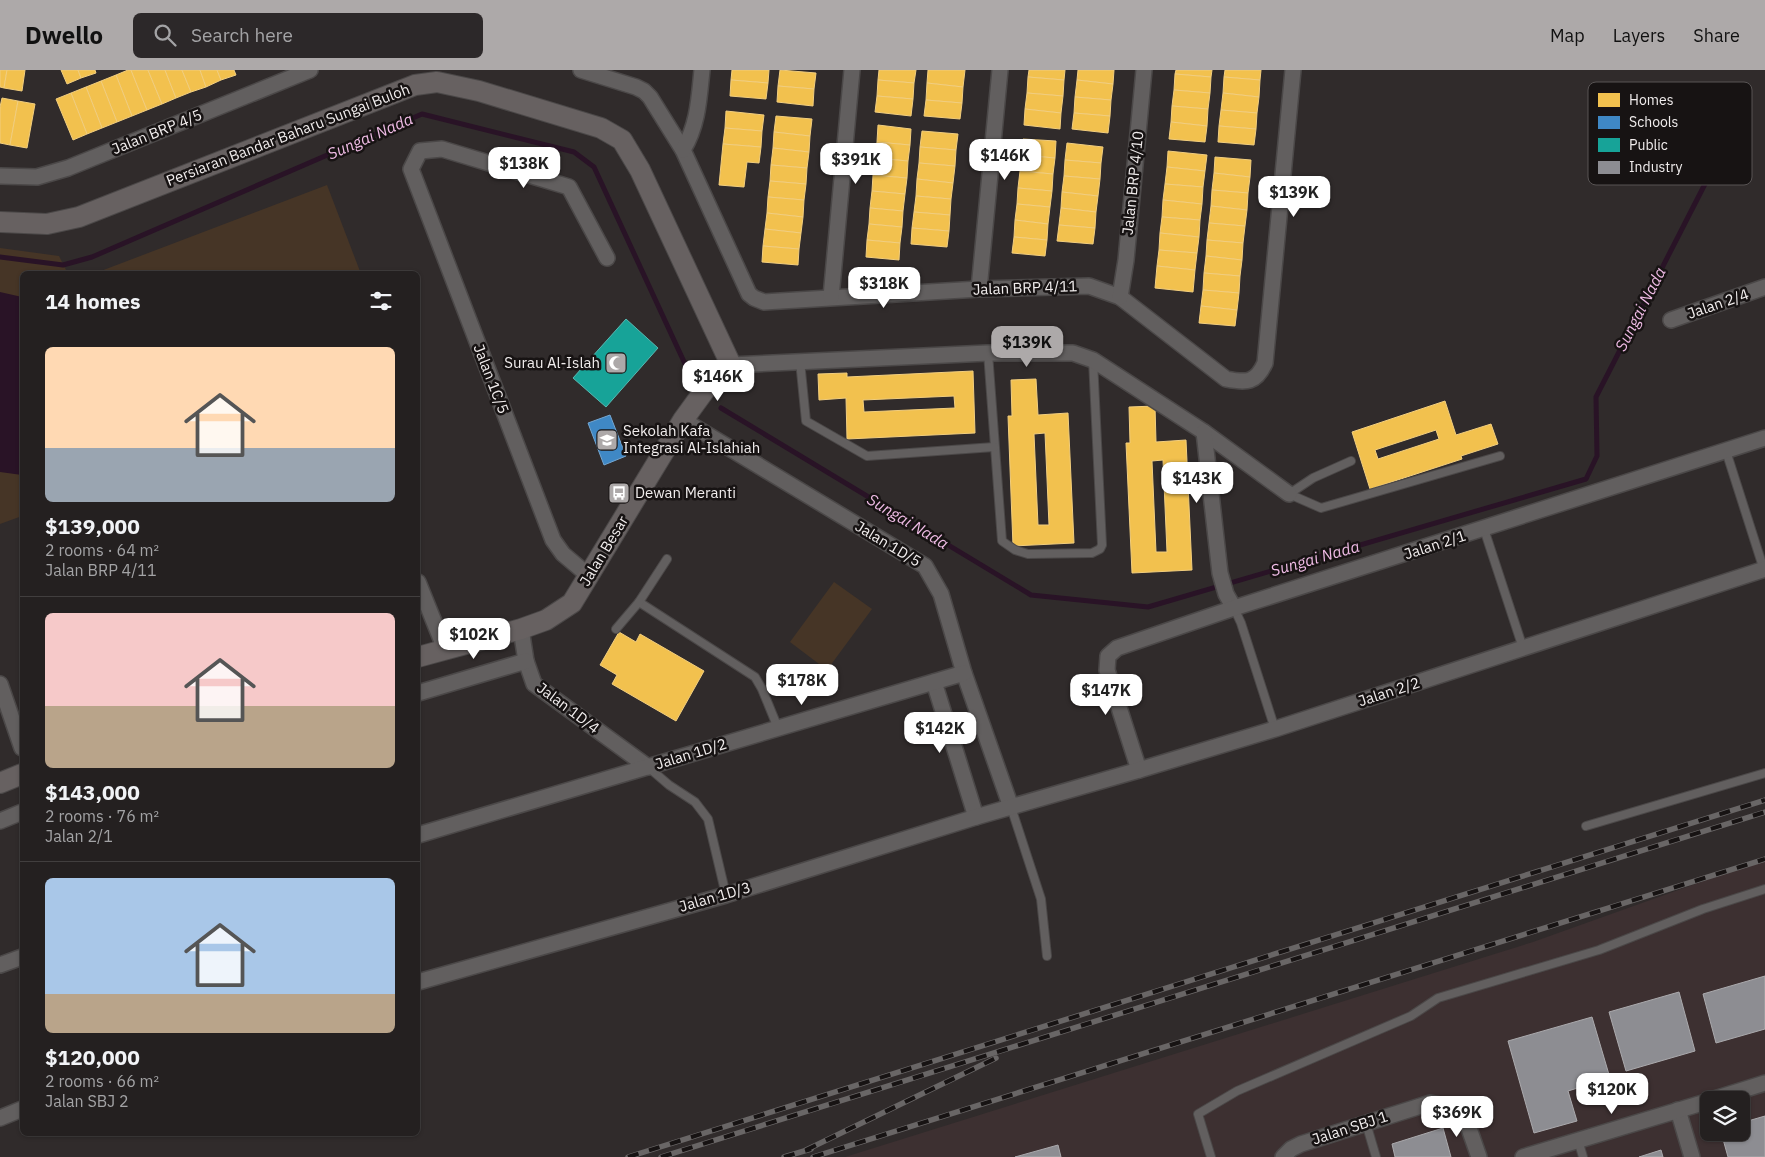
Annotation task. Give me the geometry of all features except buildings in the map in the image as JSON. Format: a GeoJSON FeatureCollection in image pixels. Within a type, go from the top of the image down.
{"type":"FeatureCollection","features":[{"type":"Feature","properties":{"kind":"street","name":"Jalan BRP 4/5"},"geometry":{"type":"LineString","coordinates":[[0,176],[37,177],[68,168],[310,70]]}},
{"type":"Feature","properties":{"kind":"street","name":"Jalan BRP 4/11"},"geometry":{"type":"LineString","coordinates":[[581,70],[644,91],[683,150],[749,294],[754,298],[764,302],[980,289],[1089,286],[1120,296],[1226,379],[1240,382],[1252,381],[1260,373],[1265,363],[1293,70]]}},
{"type":"Feature","properties":{"kind":"street"},"geometry":{"type":"LineString","coordinates":[[683,150],[692,135],[699,104],[702,70]]}},
{"type":"Feature","properties":{"kind":"street"},"geometry":{"type":"LineString","coordinates":[[830,297],[852,70]]}},
{"type":"Feature","properties":{"kind":"street"},"geometry":{"type":"LineString","coordinates":[[980,289],[1000,70]]}},
{"type":"Feature","properties":{"kind":"street","name":"Jalan BRP 4/10"},"geometry":{"type":"LineString","coordinates":[[1120,296],[1126,260],[1144,70]]}},
{"type":"Feature","properties":{"kind":"street","name":"Persiaran Bandar Baharu Sungai Buloh"},"geometry":{"type":"LineString","coordinates":[[0,222],[47,224],[80,217],[414,85],[437,82],[479,91],[601,128],[622,140],[640,170],[731,365]]}},
{"type":"Feature","properties":{"kind":"street","name":"Jalan 1C/5"},"geometry":{"type":"LineString","coordinates":[[589,576],[563,554],[553,540],[411,170],[420,151],[442,148],[570,187],[607,258]]}},
{"type":"Feature","properties":{"kind":"street","name":"Jalan 2/4"},"geometry":{"type":"LineString","coordinates":[[1671,320],[1765,287]]}},
{"type":"Feature","properties":{"kind":"street"},"geometry":{"type":"LineString","coordinates":[[731,365],[988,353],[1073,353],[1093,360],[1204,432],[1289,494]]}},
{"type":"Feature","properties":{"kind":"street","name":"Jalan Besar"},"geometry":{"type":"LineString","coordinates":[[420,656],[521,629],[546,620],[572,603],[683,420],[707,387],[731,365]]}},
{"type":"Feature","properties":{"kind":"street","name":"Jalan 1D/5"},"geometry":{"type":"LineString","coordinates":[[683,420],[925,566],[941,594],[964,673],[1011,807]]}},
{"type":"Feature","properties":{"kind":"street"},"geometry":{"type":"LineString","coordinates":[[1204,432],[1220,573],[1226,594],[1234,608]]}},
{"type":"Feature","properties":{"kind":"street","name":"Jalan 2/1"},"geometry":{"type":"LineString","coordinates":[[1139,770],[1107,670],[1108,656],[1117,648],[1234,608],[1765,438]]}},
{"type":"Feature","properties":{"kind":"street","name":"Jalan 2/2"},"geometry":{"type":"LineString","coordinates":[[1011,807],[1275,729],[1765,570]]}},
{"type":"Feature","properties":{"kind":"street"},"geometry":{"type":"LineString","coordinates":[[420,587],[445,649]]}},
{"type":"Feature","properties":{"kind":"street","name":"Jalan 1D/4"},"geometry":{"type":"LineString","coordinates":[[521,629],[526,661],[534,684],[648,767]]}},
{"type":"Feature","properties":{"kind":"street"},"geometry":{"type":"LineString","coordinates":[[420,692],[526,661]]}},
{"type":"Feature","properties":{"kind":"street","name":"Jalan 1D/2"},"geometry":{"type":"LineString","coordinates":[[420,834],[964,673]]}},
{"type":"Feature","properties":{"kind":"street"},"geometry":{"type":"LineString","coordinates":[[934,682],[976,817]]}},
{"type":"Feature","properties":{"kind":"street"},"geometry":{"type":"LineString","coordinates":[[0,684],[20,742]]}},
{"type":"Feature","properties":{"kind":"street"},"geometry":{"type":"LineString","coordinates":[[0,783],[20,775]]}},
{"type":"Feature","properties":{"kind":"street","name":"Jalan 1D/3"},"geometry":{"type":"LineString","coordinates":[[420,981],[726,895],[1011,807]]}},
{"type":"Feature","properties":{"kind":"street"},"geometry":{"type":"LineString","coordinates":[[0,821],[20,813]]}},
{"type":"Feature","properties":{"kind":"street"},"geometry":{"type":"LineString","coordinates":[[0,965],[20,958]]}},
{"type":"Feature","properties":{"kind":"street"},"geometry":{"type":"LineString","coordinates":[[1739,1091],[1765,1083]]}},
{"type":"Feature","properties":{"kind":"street","name":"Jalan SBJ 1"},"geometry":{"type":"LineString","coordinates":[[1282,1157],[1291,1149],[1301,1144],[1430,1103],[1450,1107],[1466,1118],[1479,1157]]}},
{"type":"Feature","properties":{"kind":"street"},"geometry":{"type":"LineString","coordinates":[[1523,1157],[1700,1103]]}},
{"type":"Feature","properties":{"kind":"street"},"geometry":{"type":"LineString","coordinates":[[0,1118],[20,1110]]}},
{"type":"Feature","properties":{"kind":"street"},"geometry":{"type":"LineString","coordinates":[[1678,1110],[1692,1157]]}},
{"type":"Feature","properties":{"kind":"lane"},"geometry":{"type":"LineString","coordinates":[[988,353],[1002,541],[1015,550],[1028,554],[1092,553],[1100,549],[1102,545],[1093,360]]}},
{"type":"Feature","properties":{"kind":"lane"},"geometry":{"type":"LineString","coordinates":[[800,361],[806,421],[867,456],[994,447]]}},
{"type":"Feature","properties":{"kind":"lane"},"geometry":{"type":"LineString","coordinates":[[1726,451],[1765,570]]}},
{"type":"Feature","properties":{"kind":"lane"},"geometry":{"type":"LineString","coordinates":[[1289,494],[1321,508],[1500,456]]}},
{"type":"Feature","properties":{"kind":"lane"},"geometry":{"type":"LineString","coordinates":[[1289,494],[1313,478],[1351,461]]}},
{"type":"Feature","properties":{"kind":"lane"},"geometry":{"type":"LineString","coordinates":[[1484,529],[1522,648]]}},
{"type":"Feature","properties":{"kind":"lane"},"geometry":{"type":"LineString","coordinates":[[616,629],[639,602],[667,560]]}},
{"type":"Feature","properties":{"kind":"lane"},"geometry":{"type":"LineString","coordinates":[[639,602],[755,677],[778,728]]}},
{"type":"Feature","properties":{"kind":"lane"},"geometry":{"type":"LineString","coordinates":[[1234,608],[1241,623],[1275,729]]}},
{"type":"Feature","properties":{"kind":"lane"},"geometry":{"type":"LineString","coordinates":[[648,767],[669,785],[696,802],[708,819],[726,895]]}},
{"type":"Feature","properties":{"kind":"lane"},"geometry":{"type":"LineString","coordinates":[[1586,826],[1765,773]]}},
{"type":"Feature","properties":{"kind":"lane"},"geometry":{"type":"LineString","coordinates":[[1011,807],[1041,899],[1047,956]]}},
{"type":"Feature","properties":{"kind":"lane"},"geometry":{"type":"LineString","coordinates":[[1211,1157],[1198,1114],[1238,1091],[1411,1016],[1438,998],[1599,950],[1703,909],[1765,889]]}},
{"type":"Feature","properties":{"kind":"lane"},"geometry":{"type":"LineString","coordinates":[[1366,1123],[1376,1157]]}},
{"type":"Feature","properties":{"kind":"lane"},"geometry":{"type":"LineString","coordinates":[[1578,1140],[1583,1157]]}},
{"type":"Feature","properties":{"kind":"shaded area"},"geometry":{"type":"Polygon","coordinates":[[[327,185],[360,271],[101,271],[327,185]]]}},
{"type":"Feature","properties":{"kind":"shaded area"},"geometry":{"type":"Polygon","coordinates":[[[0,248],[59,256],[66,271],[20,271],[20,517],[0,524],[0,248]]]}},
{"type":"Feature","properties":{"kind":"shaded area"},"geometry":{"type":"Polygon","coordinates":[[[0,292],[20,297],[20,475],[0,472],[0,292]]]}},
{"type":"Feature","properties":{"kind":"shaded area"},"geometry":{"type":"Polygon","coordinates":[[[834,582],[872,609],[827,670],[790,642],[834,582]]]}},
{"type":"Feature","properties":{"kind":"shaded area"},"geometry":{"type":"Polygon","coordinates":[[[1765,859],[1765,1157],[845,1157],[1533,942],[1765,859]]]}},
{"type":"Feature","properties":{"kind":"waterway","name":"Sungai Nada"},"geometry":{"type":"LineString","coordinates":[[0,257],[63,265],[92,257],[422,114],[574,152],[594,167],[698,392]]}},
{"type":"Feature","properties":{"kind":"waterway","name":"Sungai Nada"},"geometry":{"type":"LineString","coordinates":[[721,408],[1031,595],[1148,607],[1586,479],[1597,456],[1596,397],[1704,185]]}},
{"type":"Feature","properties":{"kind":"railway"},"geometry":{"type":"LineString","coordinates":[[628,1157],[1765,800]]}},
{"type":"Feature","properties":{"kind":"railway"},"geometry":{"type":"LineString","coordinates":[[661,1157],[1765,812]]}},
{"type":"Feature","properties":{"kind":"railway"},"geometry":{"type":"LineString","coordinates":[[813,1157],[1765,859]]}},
{"type":"Feature","properties":{"kind":"railway"},"geometry":{"type":"LineString","coordinates":[[806,1150],[996,1058]]}},
{"type":"Feature","properties":{"kind":"railway"},"geometry":{"type":"LineString","coordinates":[[784,1157],[811,1149]]}},
{"type":"Feature","properties":{"kind":"place","name":"Surau Al-Islah"},"geometry":{"type":"Point","coordinates":[616,363]}},
{"type":"Feature","properties":{"kind":"place","name":"Sekolah Kafa Integrasi Al-Islahiah"},"geometry":{"type":"Point","coordinates":[607,440]}},
{"type":"Feature","properties":{"kind":"place","name":"Dewan Meranti"},"geometry":{"type":"Point","coordinates":[619,493]}}]}
